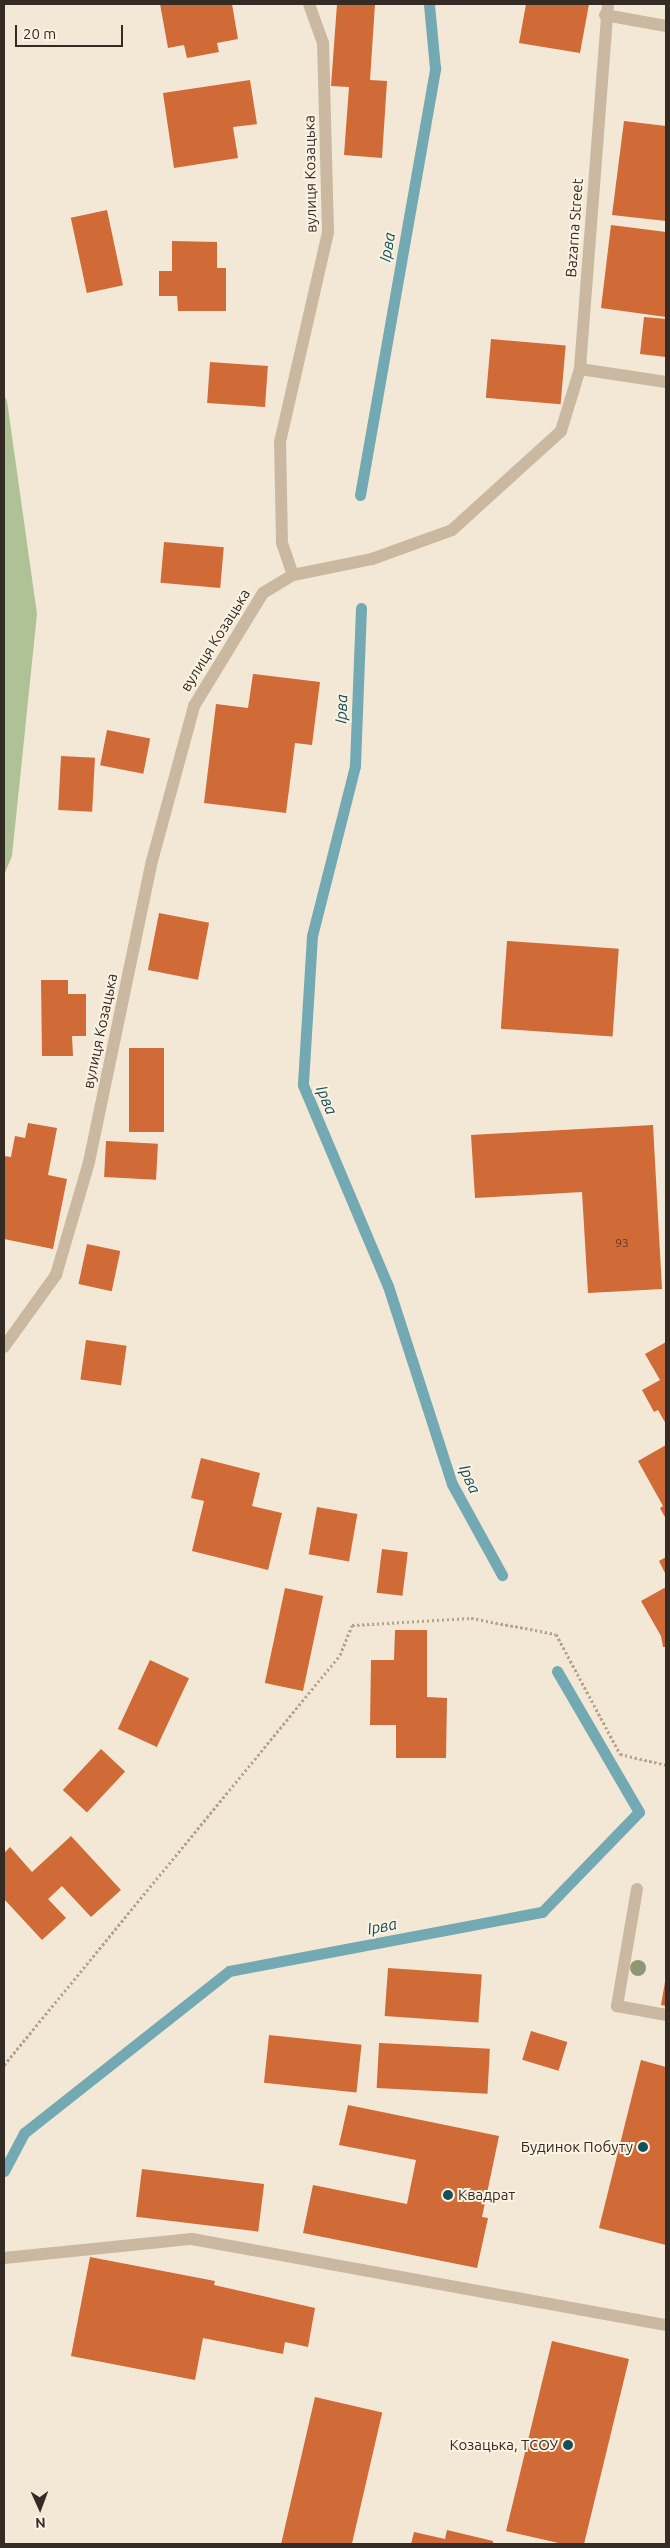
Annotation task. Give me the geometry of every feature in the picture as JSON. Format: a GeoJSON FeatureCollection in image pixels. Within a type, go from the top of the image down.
{"type":"FeatureCollection","features":[{"type":"Feature","properties":{"kind":"street","name":"вулиця Козацька"},"geometry":{"type":"LineString","coordinates":[[4,1347],[56,1275],[89,1162],[152,862],[194,706],[263,592],[293,575],[282,543],[280,442],[328,232],[323,43],[309,4]]}},
{"type":"Feature","properties":{"kind":"street","name":"Bazarna Street"},"geometry":{"type":"LineString","coordinates":[[293,575],[372,559],[452,530],[561,431],[580,369],[606,9]]}},
{"type":"Feature","properties":{"kind":"street"},"geometry":{"type":"LineString","coordinates":[[606,9],[666,26]]}},
{"type":"Feature","properties":{"kind":"street"},"geometry":{"type":"LineString","coordinates":[[580,369],[666,382]]}},
{"type":"Feature","properties":{"kind":"street"},"geometry":{"type":"LineString","coordinates":[[637,1889],[617,2006],[666,2015]]}},
{"type":"Feature","properties":{"kind":"street"},"geometry":{"type":"LineString","coordinates":[[4,2258],[192,2239],[666,2325]]}},
{"type":"Feature","properties":{"kind":"path"},"geometry":{"type":"LineString","coordinates":[[4,2065],[340,1655],[352,1625],[471,1618],[556,1634],[620,1754],[666,1765]]}},
{"type":"Feature","properties":{"kind":"green space"},"geometry":{"type":"Polygon","coordinates":[[[4,395],[7,401],[37,614],[12,856],[4,875],[4,395]]]}},
{"type":"Feature","properties":{"kind":"building"},"geometry":{"type":"Polygon","coordinates":[[[160,4],[232,4],[238,39],[217,43],[219,52],[187,58],[184,45],[168,48],[160,4]]]}},
{"type":"Feature","properties":{"kind":"building"},"geometry":{"type":"Polygon","coordinates":[[[337,4],[375,4],[370,80],[387,81],[382,158],[344,155],[349,87],[331,86],[337,4]]]}},
{"type":"Feature","properties":{"kind":"building"},"geometry":{"type":"Polygon","coordinates":[[[526,4],[589,4],[580,53],[519,43],[526,4]]]}},
{"type":"Feature","properties":{"kind":"building"},"geometry":{"type":"Polygon","coordinates":[[[250,80],[257,124],[233,127],[238,158],[174,168],[163,93],[250,80]]]}},
{"type":"Feature","properties":{"kind":"building"},"geometry":{"type":"Polygon","coordinates":[[[624,121],[666,126],[666,221],[612,215],[624,121]]]}},
{"type":"Feature","properties":{"kind":"building"},"geometry":{"type":"Polygon","coordinates":[[[107,210],[123,285],[87,293],[71,218],[107,210]]]}},
{"type":"Feature","properties":{"kind":"building"},"geometry":{"type":"Polygon","coordinates":[[[611,225],[666,232],[666,317],[601,308],[611,225]]]}},
{"type":"Feature","properties":{"kind":"building"},"geometry":{"type":"Polygon","coordinates":[[[172,241],[217,242],[217,268],[226,268],[226,311],[178,311],[177,296],[159,296],[159,271],[172,271],[172,241]]]}},
{"type":"Feature","properties":{"kind":"building"},"geometry":{"type":"Polygon","coordinates":[[[644,317],[666,319],[666,357],[640,354],[644,317]]]}},
{"type":"Feature","properties":{"kind":"building"},"geometry":{"type":"Polygon","coordinates":[[[491,339],[566,346],[561,404],[486,398],[491,339]]]}},
{"type":"Feature","properties":{"kind":"building"},"geometry":{"type":"Polygon","coordinates":[[[210,362],[268,366],[265,407],[207,403],[210,362]]]}},
{"type":"Feature","properties":{"kind":"building"},"geometry":{"type":"Polygon","coordinates":[[[164,542],[224,547],[220,588],[160,583],[164,542]]]}},
{"type":"Feature","properties":{"kind":"building"},"geometry":{"type":"Polygon","coordinates":[[[253,674],[320,682],[312,745],[295,743],[286,813],[204,803],[216,704],[248,708],[253,674]]]}},
{"type":"Feature","properties":{"kind":"building"},"geometry":{"type":"Polygon","coordinates":[[[107,730],[150,738],[143,774],[100,765],[107,730]]]}},
{"type":"Feature","properties":{"kind":"building"},"geometry":{"type":"Polygon","coordinates":[[[61,756],[95,758],[92,812],[58,810],[61,756]]]}},
{"type":"Feature","properties":{"kind":"building"},"geometry":{"type":"Polygon","coordinates":[[[159,913],[209,923],[198,980],[148,970],[159,913]]]}},
{"type":"Feature","properties":{"kind":"building"},"geometry":{"type":"Polygon","coordinates":[[[507,941],[619,949],[613,1037],[501,1029],[507,941]]]}},
{"type":"Feature","properties":{"kind":"building"},"geometry":{"type":"Polygon","coordinates":[[[41,980],[68,980],[68,994],[86,994],[86,1036],[72,1036],[73,1056],[42,1056],[41,980]]]}},
{"type":"Feature","properties":{"kind":"building"},"geometry":{"type":"Polygon","coordinates":[[[129,1048],[164,1048],[164,1132],[129,1132],[129,1048]]]}},
{"type":"Feature","properties":{"kind":"building"},"geometry":{"type":"Polygon","coordinates":[[[28,1123],[57,1128],[48,1175],[67,1179],[53,1249],[4,1239],[4,1156],[11,1157],[15,1136],[25,1138],[28,1123]]]}},
{"type":"Feature","properties":{"kind":"building"},"geometry":{"type":"Polygon","coordinates":[[[653,1125],[662,1289],[588,1293],[582,1192],[475,1198],[471,1135],[653,1125]]]}},
{"type":"Feature","properties":{"kind":"building"},"geometry":{"type":"Polygon","coordinates":[[[106,1141],[158,1144],[156,1180],[104,1177],[106,1141]]]}},
{"type":"Feature","properties":{"kind":"building"},"geometry":{"type":"Polygon","coordinates":[[[87,1244],[120,1251],[112,1291],[78,1284],[87,1244]]]}},
{"type":"Feature","properties":{"kind":"building"},"geometry":{"type":"Polygon","coordinates":[[[86,1340],[127,1346],[121,1385],[80,1380],[86,1340]]]}},
{"type":"Feature","properties":{"kind":"building"},"geometry":{"type":"Polygon","coordinates":[[[666,1342],[666,1424],[658,1410],[654,1412],[642,1390],[660,1380],[645,1354],[666,1342]]]}},
{"type":"Feature","properties":{"kind":"building"},"geometry":{"type":"Polygon","coordinates":[[[666,1445],[666,1519],[660,1508],[663,1506],[638,1461],[666,1445]]]}},
{"type":"Feature","properties":{"kind":"building"},"geometry":{"type":"Polygon","coordinates":[[[201,1458],[260,1473],[252,1506],[282,1513],[268,1570],[192,1551],[204,1501],[191,1498],[201,1458]]]}},
{"type":"Feature","properties":{"kind":"building"},"geometry":{"type":"Polygon","coordinates":[[[317,1507],[357,1514],[349,1561],[309,1554],[317,1507]]]}},
{"type":"Feature","properties":{"kind":"building"},"geometry":{"type":"Polygon","coordinates":[[[382,1549],[408,1552],[402,1596],[377,1593],[382,1549]]]}},
{"type":"Feature","properties":{"kind":"building"},"geometry":{"type":"Polygon","coordinates":[[[666,1557],[666,1575],[659,1561],[666,1557]]]}},
{"type":"Feature","properties":{"kind":"building"},"geometry":{"type":"Polygon","coordinates":[[[666,1587],[666,1647],[663,1647],[661,1636],[641,1601],[666,1587]]]}},
{"type":"Feature","properties":{"kind":"building"},"geometry":{"type":"Polygon","coordinates":[[[285,1588],[323,1596],[303,1691],[265,1683],[285,1588]]]}},
{"type":"Feature","properties":{"kind":"building"},"geometry":{"type":"Polygon","coordinates":[[[395,1630],[427,1630],[427,1697],[447,1698],[446,1758],[396,1758],[396,1725],[370,1725],[371,1660],[394,1660],[395,1630]]]}},
{"type":"Feature","properties":{"kind":"building"},"geometry":{"type":"Polygon","coordinates":[[[150,1660],[189,1678],[157,1747],[118,1729],[150,1660]]]}},
{"type":"Feature","properties":{"kind":"building"},"geometry":{"type":"Polygon","coordinates":[[[101,1749],[125,1772],[87,1812],[63,1790],[101,1749]]]}},
{"type":"Feature","properties":{"kind":"building"},"geometry":{"type":"Polygon","coordinates":[[[71,1836],[121,1890],[91,1917],[62,1886],[48,1899],[66,1918],[42,1940],[4,1899],[4,1853],[10,1847],[32,1872],[71,1836]]]}},
{"type":"Feature","properties":{"kind":"building"},"geometry":{"type":"Polygon","coordinates":[[[388,1968],[482,1975],[478,2022],[385,2016],[388,1968]]]}},
{"type":"Feature","properties":{"kind":"building"},"geometry":{"type":"Polygon","coordinates":[[[666,1982],[666,2006],[661,2005],[666,1982]]]}},
{"type":"Feature","properties":{"kind":"building"},"geometry":{"type":"Polygon","coordinates":[[[531,2031],[567,2042],[559,2071],[522,2060],[531,2031]]]}},
{"type":"Feature","properties":{"kind":"building"},"geometry":{"type":"Polygon","coordinates":[[[269,2035],[361,2045],[356,2092],[264,2083],[269,2035]]]}},
{"type":"Feature","properties":{"kind":"building"},"geometry":{"type":"Polygon","coordinates":[[[379,2043],[490,2049],[487,2094],[377,2088],[379,2043]]]}},
{"type":"Feature","properties":{"kind":"building","name":"Будинок Побуту"},"geometry":{"type":"Polygon","coordinates":[[[641,2060],[666,2067],[666,2245],[599,2228],[641,2060]]]}},
{"type":"Feature","properties":{"kind":"building","name":"Квадрат"},"geometry":{"type":"Polygon","coordinates":[[[348,2105],[499,2136],[482,2217],[488,2218],[477,2268],[303,2233],[313,2185],[407,2204],[416,2160],[339,2145],[348,2105]]]}},
{"type":"Feature","properties":{"kind":"building"},"geometry":{"type":"Polygon","coordinates":[[[142,2169],[264,2184],[258,2232],[136,2217],[142,2169]]]}},
{"type":"Feature","properties":{"kind":"building"},"geometry":{"type":"Polygon","coordinates":[[[90,2257],[215,2281],[214,2285],[315,2308],[308,2347],[285,2342],[283,2354],[203,2338],[195,2380],[71,2356],[90,2257]]]}},
{"type":"Feature","properties":{"kind":"building","name":"Козацька, ТСОУ"},"geometry":{"type":"Polygon","coordinates":[[[552,2341],[629,2359],[584,2544],[563,2544],[506,2531],[552,2341]]]}},
{"type":"Feature","properties":{"kind":"building"},"geometry":{"type":"Polygon","coordinates":[[[315,2397],[382,2413],[352,2544],[281,2544],[315,2397]]]}},
{"type":"Feature","properties":{"kind":"building"},"geometry":{"type":"Polygon","coordinates":[[[447,2530],[493,2541],[493,2544],[411,2544],[414,2532],[445,2539],[447,2530]]]}},
{"type":"Feature","properties":{"kind":"waterway","name":"Ірва"},"geometry":{"type":"LineString","coordinates":[[360,495],[435,68],[429,4]]}},
{"type":"Feature","properties":{"kind":"waterway","name":"Ірва"},"geometry":{"type":"LineString","coordinates":[[361,608],[355,766],[312,936],[303,1085],[388,1286],[452,1484],[502,1575]]}},
{"type":"Feature","properties":{"kind":"waterway","name":"Ірва"},"geometry":{"type":"LineString","coordinates":[[4,2171],[24,2133],[229,1971],[542,1912],[639,1812],[557,1671]]}},
{"type":"Feature","properties":{"kind":"place","name":"Будинок Побуту"},"geometry":{"type":"Point","coordinates":[643,2147]}},
{"type":"Feature","properties":{"kind":"place","name":"Квадрат"},"geometry":{"type":"Point","coordinates":[448,2195]}},
{"type":"Feature","properties":{"kind":"place","name":"Козацька, ТСОУ"},"geometry":{"type":"Point","coordinates":[568,2445]}}]}
